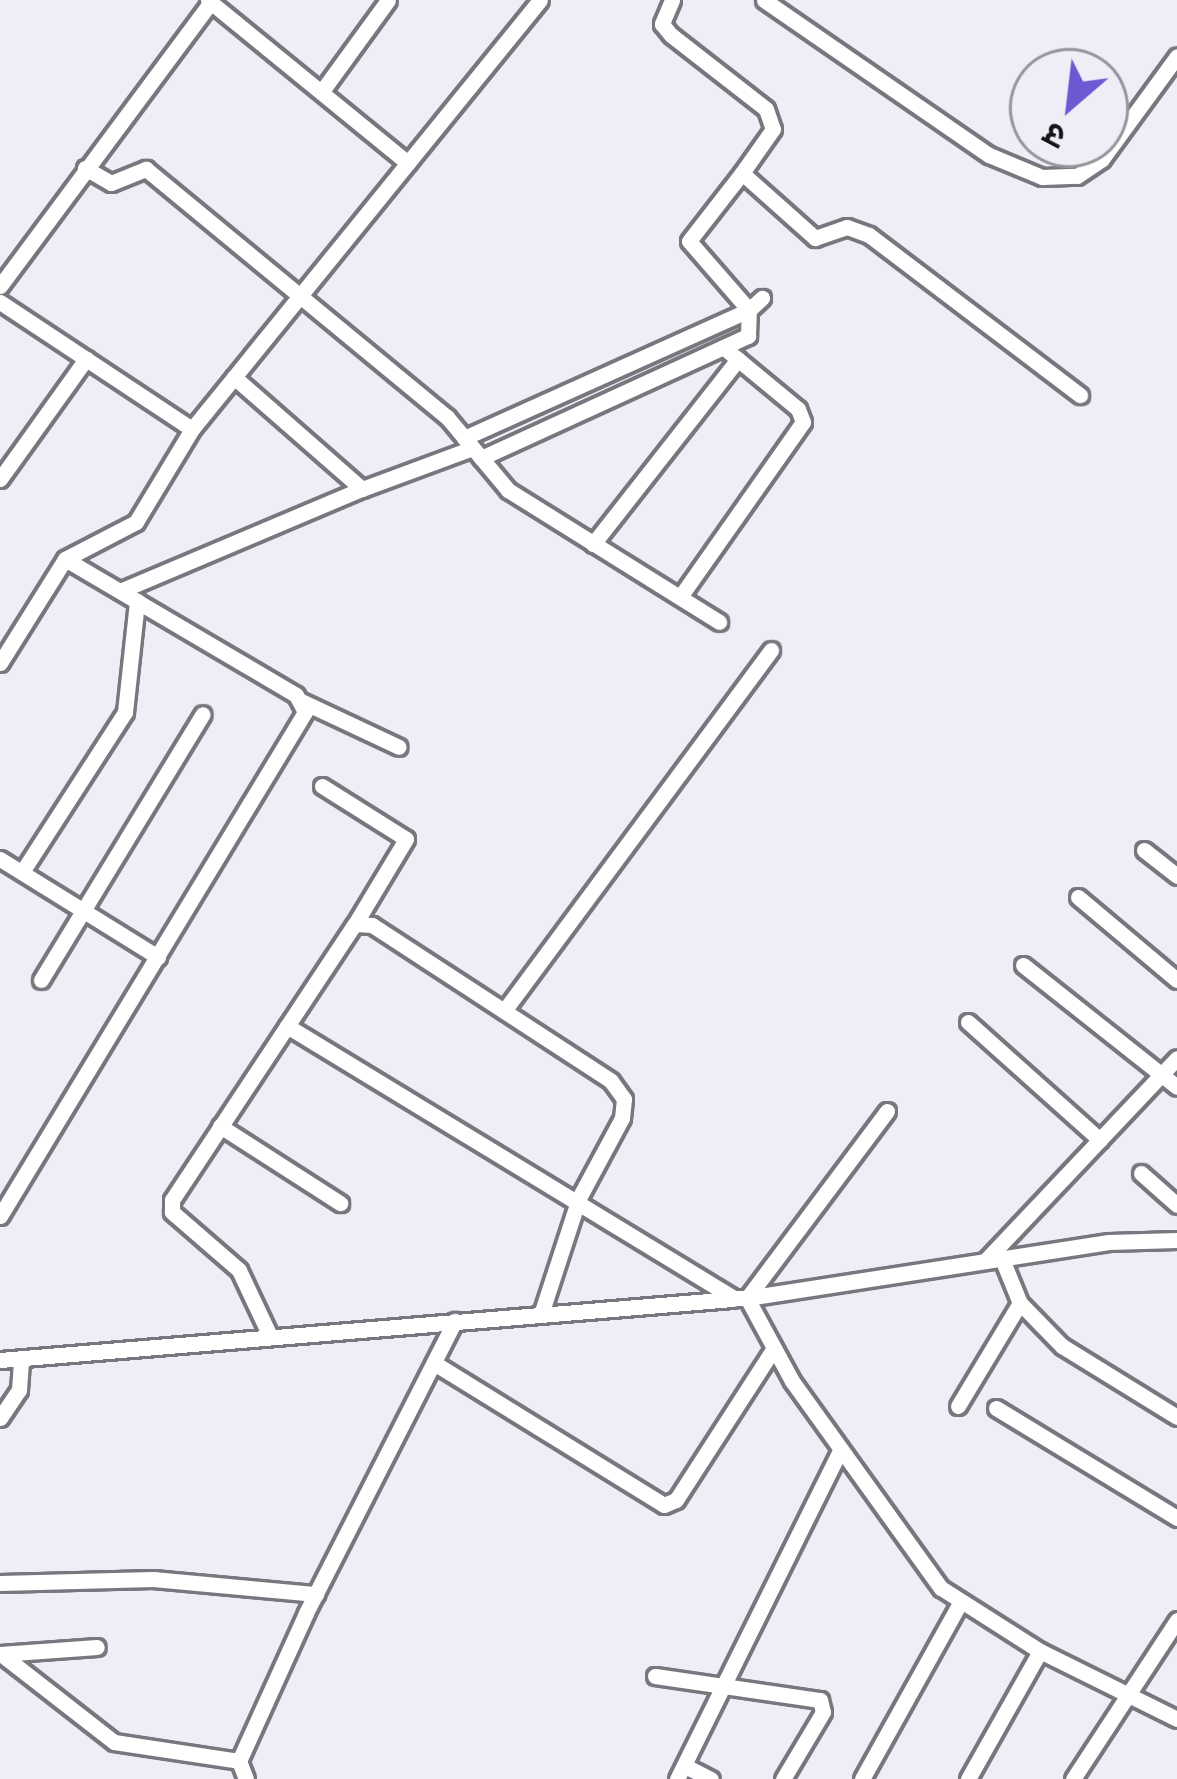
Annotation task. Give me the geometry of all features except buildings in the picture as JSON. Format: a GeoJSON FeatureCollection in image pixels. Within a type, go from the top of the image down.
{"type":"FeatureCollection","features":[{"type":"Feature","properties":{"kind":"street"},"geometry":{"type":"LineString","coordinates":[[322,91],[388,0]]}},
{"type":"Feature","properties":{"kind":"street"},"geometry":{"type":"LineString","coordinates":[[0,663],[65,559],[136,522],[192,429],[540,0]]}},
{"type":"Feature","properties":{"kind":"street"},"geometry":{"type":"LineString","coordinates":[[672,0],[662,24],[670,35],[766,109],[773,129],[689,241],[755,304]]}},
{"type":"Feature","properties":{"kind":"street"},"geometry":{"type":"LineString","coordinates":[[764,0],[989,155],[1042,177],[1077,176],[1102,159],[1177,56]]}},
{"type":"Feature","properties":{"kind":"street"},"geometry":{"type":"LineString","coordinates":[[0,286],[210,1],[408,163]]}},
{"type":"Feature","properties":{"kind":"street"},"geometry":{"type":"LineString","coordinates":[[85,168],[111,183],[146,169],[301,296],[473,448],[508,490],[719,622]]}},
{"type":"Feature","properties":{"kind":"street"},"geometry":{"type":"LineString","coordinates":[[742,172],[815,238],[847,227],[869,235],[1080,395]]}},
{"type":"Feature","properties":{"kind":"street"},"geometry":{"type":"LineString","coordinates":[[0,302],[192,429]]}},
{"type":"Feature","properties":{"kind":"street"},"geometry":{"type":"LineString","coordinates":[[120,591],[748,336],[755,304]]}},
{"type":"Feature","properties":{"kind":"street"},"geometry":{"type":"LineString","coordinates":[[473,448],[755,304]]}},
{"type":"Feature","properties":{"kind":"street"},"geometry":{"type":"LineString","coordinates":[[680,597],[802,422],[798,409],[723,347]]}},
{"type":"Feature","properties":{"kind":"street"},"geometry":{"type":"LineString","coordinates":[[0,479],[86,359]]}},
{"type":"Feature","properties":{"kind":"street"},"geometry":{"type":"LineString","coordinates":[[593,544],[738,359]]}},
{"type":"Feature","properties":{"kind":"street"},"geometry":{"type":"LineString","coordinates":[[234,377],[362,489]]}},
{"type":"Feature","properties":{"kind":"street"},"geometry":{"type":"LineString","coordinates":[[65,559],[298,700],[399,747]]}},
{"type":"Feature","properties":{"kind":"street"},"geometry":{"type":"LineString","coordinates":[[22,872],[125,712],[137,601]]}},
{"type":"Feature","properties":{"kind":"street"},"geometry":{"type":"LineString","coordinates":[[504,1011],[771,650]]}},
{"type":"Feature","properties":{"kind":"street"},"geometry":{"type":"LineString","coordinates":[[0,1216],[300,729],[298,700]]}},
{"type":"Feature","properties":{"kind":"street"},"geometry":{"type":"LineString","coordinates":[[41,980],[202,714]]}},
{"type":"Feature","properties":{"kind":"street"},"geometry":{"type":"LineString","coordinates":[[270,1336],[238,1270],[172,1212],[172,1199],[406,839],[322,786]]}},
{"type":"Feature","properties":{"kind":"street"},"geometry":{"type":"LineString","coordinates":[[1144,850],[1177,876]]}},
{"type":"Feature","properties":{"kind":"street"},"geometry":{"type":"LineString","coordinates":[[0,859],[158,957]]}},
{"type":"Feature","properties":{"kind":"street"},"geometry":{"type":"LineString","coordinates":[[1078,897],[1177,980]]}},
{"type":"Feature","properties":{"kind":"street"},"geometry":{"type":"LineString","coordinates":[[355,924],[372,926],[504,1011],[611,1081],[624,1099],[622,1118],[579,1198],[541,1314]]}},
{"type":"Feature","properties":{"kind":"street"},"geometry":{"type":"LineString","coordinates":[[1023,964],[1177,1087]]}},
{"type":"Feature","properties":{"kind":"street"},"geometry":{"type":"LineString","coordinates":[[968,1022],[1100,1140]]}},
{"type":"Feature","properties":{"kind":"street"},"geometry":{"type":"LineString","coordinates":[[287,1026],[741,1298],[908,1550],[960,1603],[1040,1651],[1177,1719]]}},
{"type":"Feature","properties":{"kind":"street"},"geometry":{"type":"LineString","coordinates":[[993,1260],[1177,1058]]}},
{"type":"Feature","properties":{"kind":"street"},"geometry":{"type":"LineString","coordinates":[[741,1298],[887,1111]]}},
{"type":"Feature","properties":{"kind":"street"},"geometry":{"type":"LineString","coordinates":[[220,1126],[340,1203]]}},
{"type":"Feature","properties":{"kind":"street"},"geometry":{"type":"LineString","coordinates":[[1141,1173],[1177,1205]]}},
{"type":"Feature","properties":{"kind":"street"},"geometry":{"type":"LineString","coordinates":[[0,1360],[741,1298],[993,1260],[1177,1240]]}},
{"type":"Feature","properties":{"kind":"street"},"geometry":{"type":"LineString","coordinates":[[993,1260],[1020,1303],[1062,1346],[1177,1417]]}},
{"type":"Feature","properties":{"kind":"street"},"geometry":{"type":"LineString","coordinates":[[958,1406],[1020,1303]]}},
{"type":"Feature","properties":{"kind":"street"},"geometry":{"type":"LineString","coordinates":[[246,1779],[239,1761],[316,1594],[455,1321]]}},
{"type":"Feature","properties":{"kind":"street"},"geometry":{"type":"LineString","coordinates":[[434,1363],[664,1505],[676,1499],[774,1348]]}},
{"type":"Feature","properties":{"kind":"street"},"geometry":{"type":"LineString","coordinates":[[0,1418],[20,1390],[22,1358]]}},
{"type":"Feature","properties":{"kind":"street"},"geometry":{"type":"LineString","coordinates":[[996,1408],[1177,1518]]}},
{"type":"Feature","properties":{"kind":"street"},"geometry":{"type":"LineString","coordinates":[[711,1779],[681,1773],[840,1450]]}},
{"type":"Feature","properties":{"kind":"street"},"geometry":{"type":"LineString","coordinates":[[0,1583],[153,1580],[316,1594]]}},
{"type":"Feature","properties":{"kind":"street"},"geometry":{"type":"LineString","coordinates":[[862,1779],[960,1603]]}},
{"type":"Feature","properties":{"kind":"street"},"geometry":{"type":"LineString","coordinates":[[1073,1779],[1124,1690],[1177,1620]]}},
{"type":"Feature","properties":{"kind":"street"},"geometry":{"type":"LineString","coordinates":[[0,1654],[97,1647]]}},
{"type":"Feature","properties":{"kind":"street"},"geometry":{"type":"LineString","coordinates":[[968,1779],[1040,1651]]}},
{"type":"Feature","properties":{"kind":"street"},"geometry":{"type":"LineString","coordinates":[[0,1654],[114,1742],[239,1761]]}},
{"type":"Feature","properties":{"kind":"street"},"geometry":{"type":"LineString","coordinates":[[655,1676],[799,1693],[824,1705],[783,1779]]}}]}
